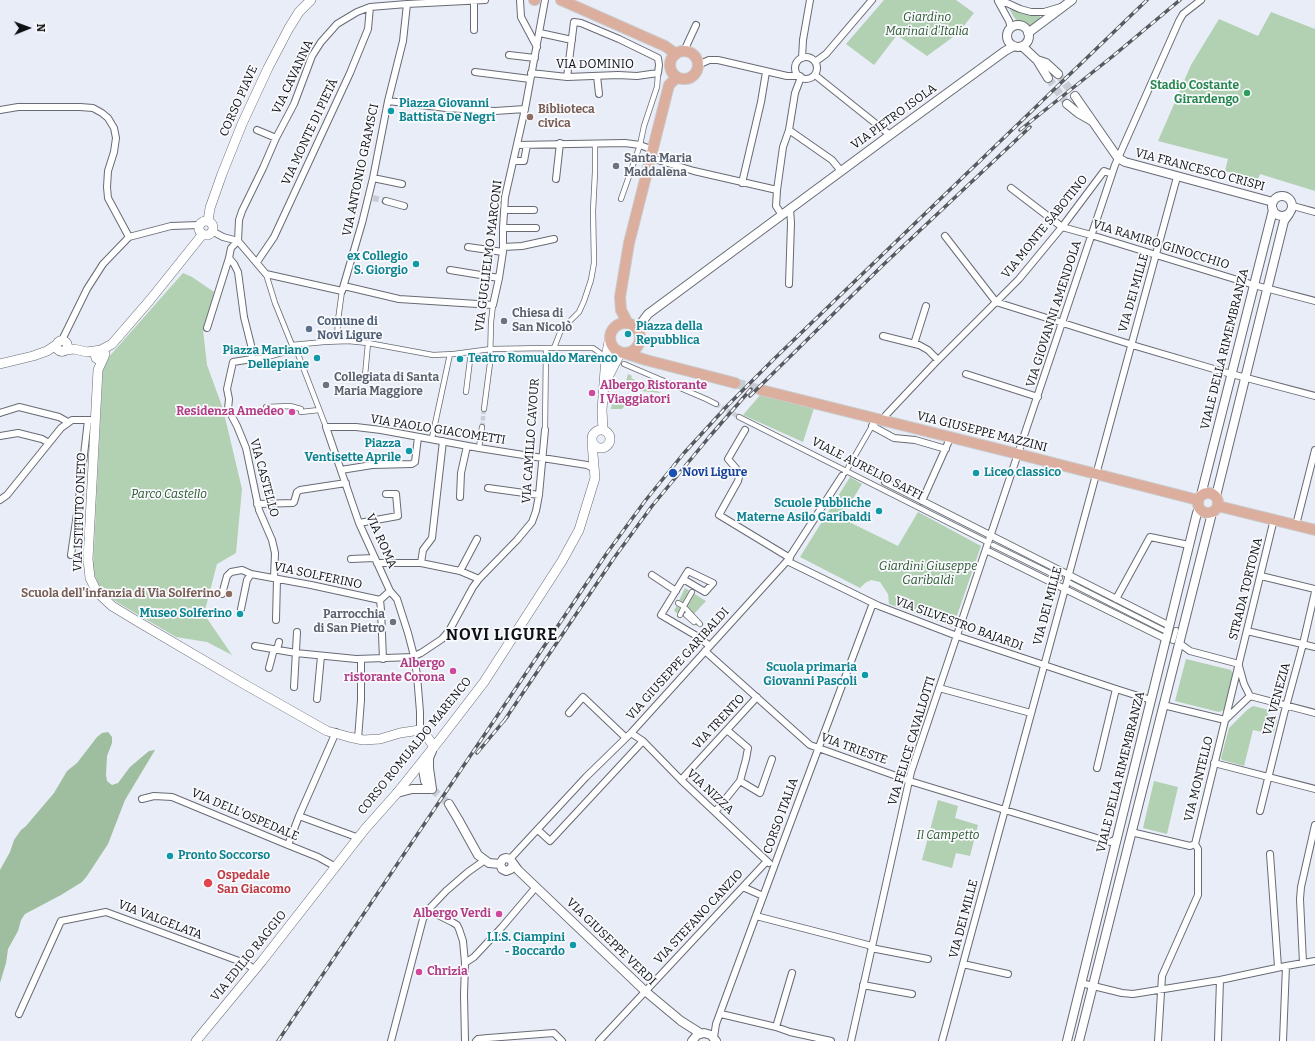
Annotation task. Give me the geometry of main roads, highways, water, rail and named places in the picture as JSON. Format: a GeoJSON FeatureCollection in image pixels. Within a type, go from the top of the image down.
{"type":"FeatureCollection","features":[{"type":"Feature","properties":{"kind":"main road","name":"CORSO PIAVE"},"geometry":{"type":"LineString","coordinates":[[203,223],[242,124],[268,68],[289,28],[310,0]]}},
{"type":"Feature","properties":{"kind":"main road"},"geometry":{"type":"LineString","coordinates":[[561,0],[665,46],[680,52],[692,54],[697,60],[698,69],[693,76],[685,79],[677,77],[673,74],[670,66],[671,61],[680,52]]}},
{"type":"Feature","properties":{"kind":"main road"},"geometry":{"type":"LineString","coordinates":[[599,431],[609,434],[610,439],[608,445],[603,448],[596,448],[592,443],[592,437],[599,431],[605,382],[606,357],[618,290],[638,203],[669,85],[677,77]]}},
{"type":"Feature","properties":{"kind":"main road"},"geometry":{"type":"LineString","coordinates":[[203,223],[212,225],[212,231],[207,236],[202,235],[198,230],[203,223]]}},
{"type":"Feature","properties":{"kind":"main road"},"geometry":{"type":"LineString","coordinates":[[0,364],[64,347],[100,355],[112,344],[150,300],[202,235]]}},
{"type":"Feature","properties":{"kind":"main road"},"geometry":{"type":"LineString","coordinates":[[622,276],[620,305],[627,322],[634,325],[639,330],[641,338],[639,346],[631,352],[622,353]]}},
{"type":"Feature","properties":{"kind":"main road"},"geometry":{"type":"LineString","coordinates":[[627,322],[619,324],[613,329],[610,335],[610,341],[614,348],[622,353],[648,363],[735,383]]}},
{"type":"Feature","properties":{"kind":"main road"},"geometry":{"type":"LineString","coordinates":[[639,346],[648,363]]}},
{"type":"Feature","properties":{"kind":"main road"},"geometry":{"type":"LineString","coordinates":[[605,382],[622,353]]}},
{"type":"Feature","properties":{"kind":"main road","name":"VIA ISTITUTO ONETO"},"geometry":{"type":"LineString","coordinates":[[100,355],[95,413],[92,420],[88,559],[90,578],[97,592],[112,606],[135,620],[327,731],[336,732],[349,738],[363,740],[380,739],[400,733],[420,730],[434,747]]}},
{"type":"Feature","properties":{"kind":"main road","name":"VIA GIUSEPPE MAZZINI"},"geometry":{"type":"LineString","coordinates":[[761,390],[877,422],[1018,454],[1199,501]]}},
{"type":"Feature","properties":{"kind":"main road","name":"CORSO ROMUALDO MARENCO"},"geometry":{"type":"LineString","coordinates":[[365,829],[423,761],[477,691],[571,547],[581,524],[595,478],[592,443]]}},
{"type":"Feature","properties":{"kind":"main road","name":"CORSO ROMUALDO MARENCO"},"geometry":{"type":"LineString","coordinates":[[593,468],[603,448]]}},
{"type":"Feature","properties":{"kind":"main road"},"geometry":{"type":"LineString","coordinates":[[1215,505],[1205,513],[1199,501],[1207,492],[1215,505],[1315,530]]}},
{"type":"Feature","properties":{"kind":"main road","name":"VIA EDILIO RAGGIO"},"geometry":{"type":"LineString","coordinates":[[196,1041],[255,970],[365,829]]}},
{"type":"Feature","properties":{"kind":"tunnel"},"geometry":{"type":"LineString","coordinates":[[1058,74],[1075,96]]}},
{"type":"Feature","properties":{"kind":"tunnel"},"geometry":{"type":"LineString","coordinates":[[1048,78],[1067,104]]}},
{"type":"Feature","properties":{"kind":"tunnel"},"geometry":{"type":"LineString","coordinates":[[373,198],[386,201]]}},
{"type":"Feature","properties":{"kind":"tunnel"},"geometry":{"type":"LineString","coordinates":[[735,383],[761,390]]}},
{"type":"Feature","properties":{"kind":"tunnel"},"geometry":{"type":"LineString","coordinates":[[716,404],[739,417]]}},
{"type":"Feature","properties":{"kind":"tunnel"},"geometry":{"type":"LineString","coordinates":[[482,427],[484,409]]}},
{"type":"Feature","properties":{"kind":"tunnel"},"geometry":{"type":"LineString","coordinates":[[432,789],[449,804]]}},
{"type":"Feature","properties":{"kind":"railway"},"geometry":{"type":"LineString","coordinates":[[278,1041],[607,553],[645,501],[684,453],[728,405],[774,359],[1147,0]]}},
{"type":"Feature","properties":{"kind":"railway"},"geometry":{"type":"LineString","coordinates":[[1020,130],[1113,56],[1180,0]]}},
{"type":"Feature","properties":{"kind":"railway"},"geometry":{"type":"LineString","coordinates":[[750,396],[883,265],[1030,127]]}},
{"type":"Feature","properties":{"kind":"railway"},"geometry":{"type":"LineString","coordinates":[[504,721],[614,558],[652,506],[751,389]]}},
{"type":"Feature","properties":{"kind":"railway"},"geometry":{"type":"LineString","coordinates":[[477,753],[508,716]]}},
{"type":"Feature","properties":{"kind":"place","name":"Stadio Costante Girardengo"},"geometry":{"type":"Point","coordinates":[1247,93]}},
{"type":"Feature","properties":{"kind":"place","name":"Piazza Giovanni Battista De Negri"},"geometry":{"type":"Point","coordinates":[391,111]}},
{"type":"Feature","properties":{"kind":"place","name":"Biblioteca civica"},"geometry":{"type":"Point","coordinates":[530,117]}},
{"type":"Feature","properties":{"kind":"place","name":"Santa Maria Maddalena"},"geometry":{"type":"Point","coordinates":[616,166]}},
{"type":"Feature","properties":{"kind":"place","name":"ex Collegio S. Giorgio"},"geometry":{"type":"Point","coordinates":[416,264]}},
{"type":"Feature","properties":{"kind":"place","name":"Chiesa di San Nicolò"},"geometry":{"type":"Point","coordinates":[504,321]}},
{"type":"Feature","properties":{"kind":"place","name":"Comune di Novi Ligure"},"geometry":{"type":"Point","coordinates":[309,329]}},
{"type":"Feature","properties":{"kind":"place","name":"Piazza della Repubblica"},"geometry":{"type":"Point","coordinates":[628,334]}},
{"type":"Feature","properties":{"kind":"place","name":"Piazza Mariano Dellepiane"},"geometry":{"type":"Point","coordinates":[317,358]}},
{"type":"Feature","properties":{"kind":"place","name":"Teatro Romualdo Marenco"},"geometry":{"type":"Point","coordinates":[460,359]}},
{"type":"Feature","properties":{"kind":"place","name":"Collegiata di Santa Maria Maggiore"},"geometry":{"type":"Point","coordinates":[326,385]}},
{"type":"Feature","properties":{"kind":"place","name":"Albergo Ristorante I Viaggiatori"},"geometry":{"type":"Point","coordinates":[592,393]}},
{"type":"Feature","properties":{"kind":"place","name":"Residenza Amedeo"},"geometry":{"type":"Point","coordinates":[292,412]}},
{"type":"Feature","properties":{"kind":"place","name":"Piazza Ventisette Aprile"},"geometry":{"type":"Point","coordinates":[409,451]}},
{"type":"Feature","properties":{"kind":"place","name":"Novi Ligure"},"geometry":{"type":"Point","coordinates":[673,473]}},
{"type":"Feature","properties":{"kind":"place","name":"Liceo classico"},"geometry":{"type":"Point","coordinates":[976,473]}},
{"type":"Feature","properties":{"kind":"place","name":"Scuole Pubbliche Materne Asilo Garibaldi"},"geometry":{"type":"Point","coordinates":[879,511]}},
{"type":"Feature","properties":{"kind":"place","name":"Scuola dell'infanzia di Via Solferino"},"geometry":{"type":"Point","coordinates":[229,594]}},
{"type":"Feature","properties":{"kind":"place","name":"Museo Solferino"},"geometry":{"type":"Point","coordinates":[240,614]}},
{"type":"Feature","properties":{"kind":"place","name":"Parrocchia di San Pietro"},"geometry":{"type":"Point","coordinates":[393,622]}},
{"type":"Feature","properties":{"kind":"place","name":"Albergo ristorante Corona"},"geometry":{"type":"Point","coordinates":[453,671]}},
{"type":"Feature","properties":{"kind":"place","name":"Scuola primaria Giovanni Pascoli"},"geometry":{"type":"Point","coordinates":[865,675]}},
{"type":"Feature","properties":{"kind":"place","name":"Pronto Soccorso"},"geometry":{"type":"Point","coordinates":[170,856]}},
{"type":"Feature","properties":{"kind":"place","name":"Ospedale San Giacomo"},"geometry":{"type":"Point","coordinates":[208,883]}},
{"type":"Feature","properties":{"kind":"place","name":"Albergo Verdi"},"geometry":{"type":"Point","coordinates":[499,914]}},
{"type":"Feature","properties":{"kind":"place","name":"I.I.S. Ciampini - Boccardo"},"geometry":{"type":"Point","coordinates":[573,945]}},
{"type":"Feature","properties":{"kind":"place","name":"Chrizia"},"geometry":{"type":"Point","coordinates":[419,972]}},
{"type":"Feature","properties":{"kind":"district","name":"NOVI LIGURE"},"geometry":{"type":"Point","coordinates":[502,636]}},
{"type":"Feature","properties":{"kind":"park label","name":"Giardino Marinai d'Italia"},"geometry":{"type":"Point","coordinates":[927,25]}},
{"type":"Feature","properties":{"kind":"park label","name":"Parco Castello"},"geometry":{"type":"Point","coordinates":[169,495]}},
{"type":"Feature","properties":{"kind":"park label","name":"Giardini Giuseppe Garibaldi"},"geometry":{"type":"Point","coordinates":[928,574]}},
{"type":"Feature","properties":{"kind":"park label","name":"Il Campetto"},"geometry":{"type":"Point","coordinates":[948,836]}}]}
